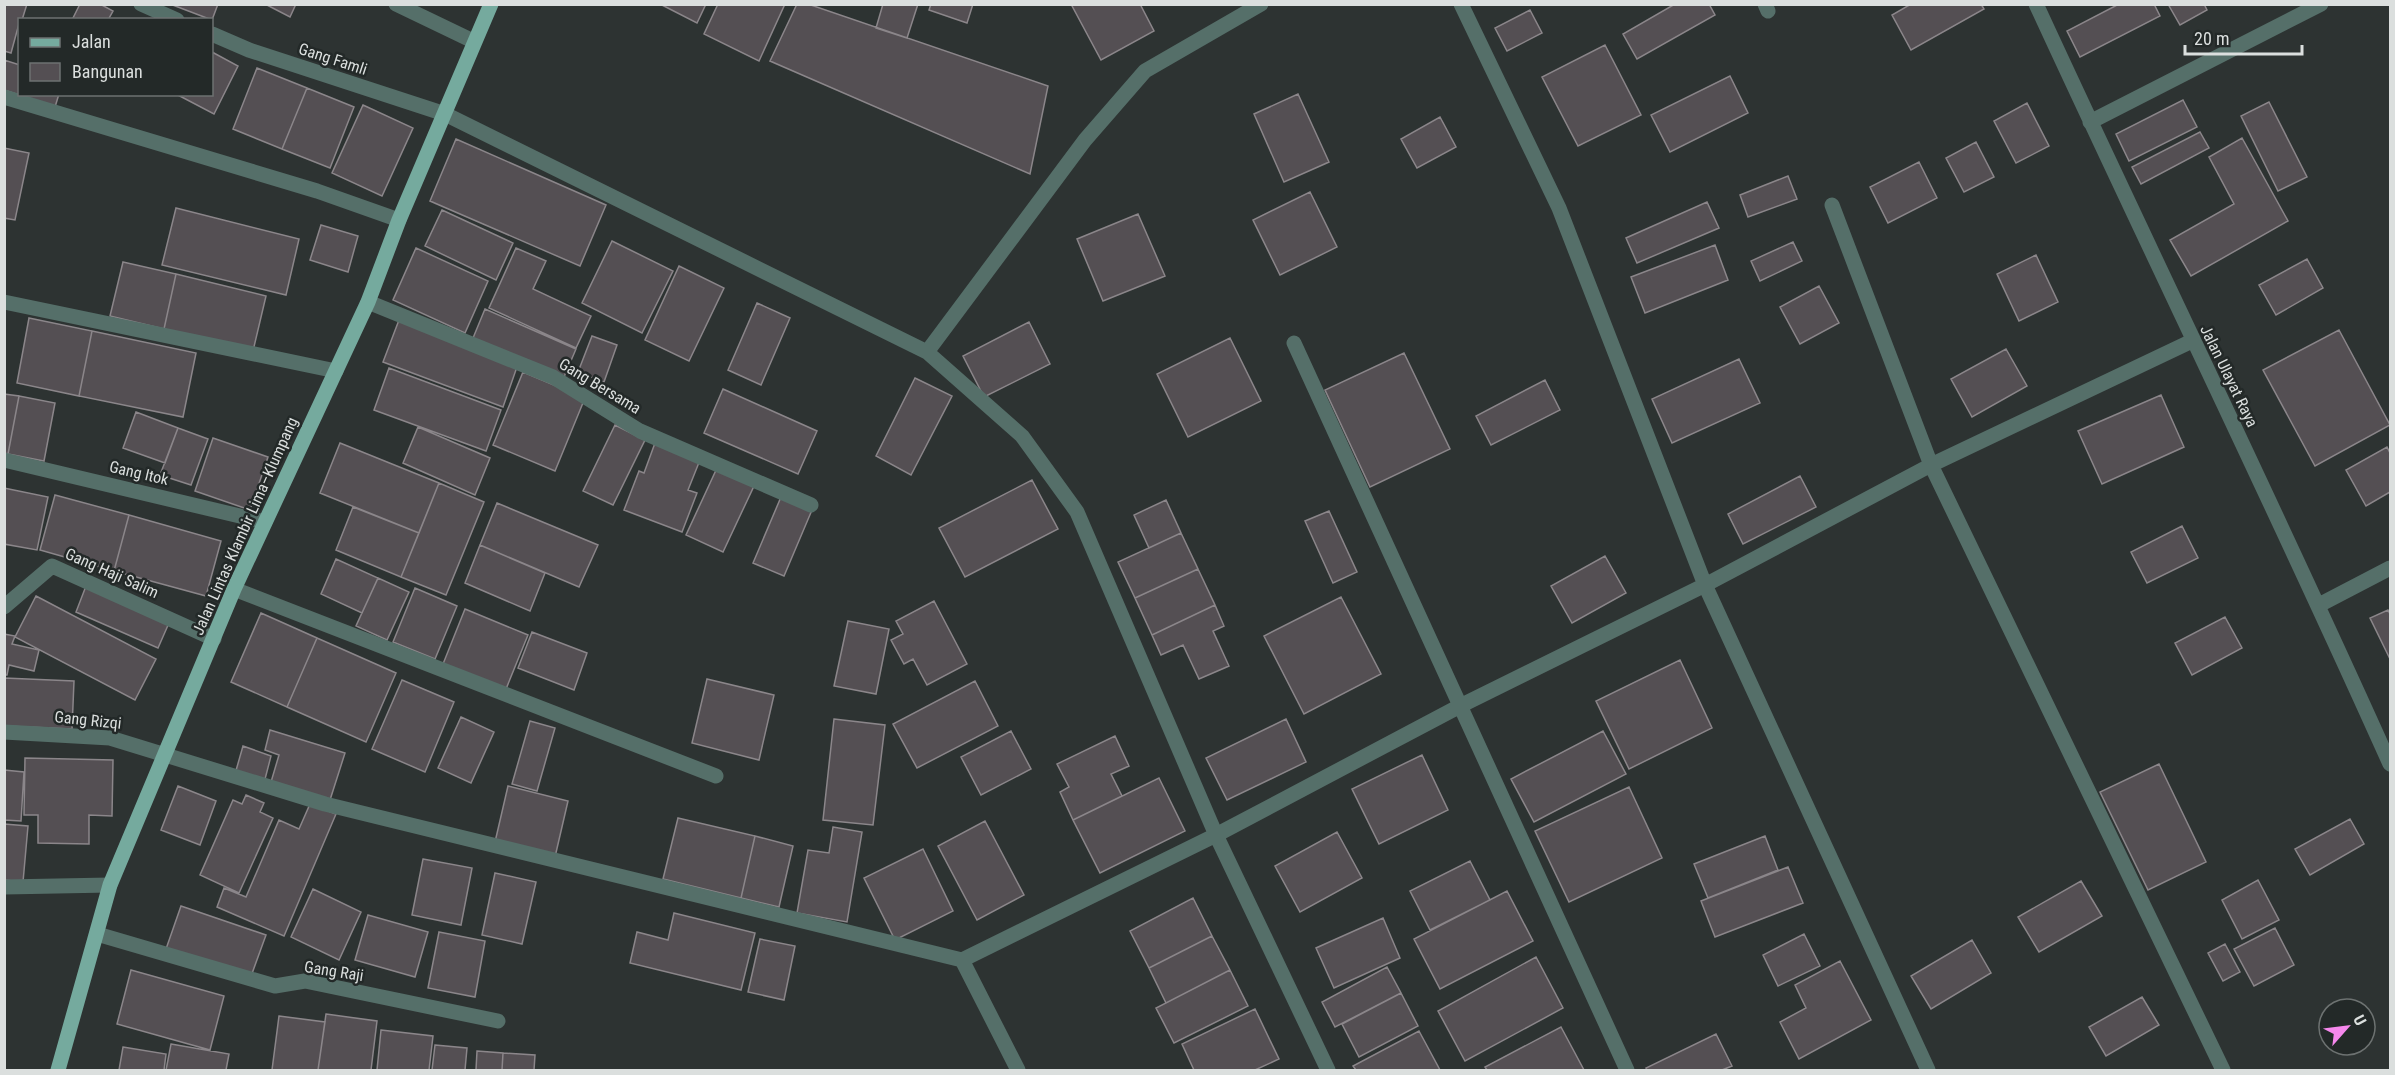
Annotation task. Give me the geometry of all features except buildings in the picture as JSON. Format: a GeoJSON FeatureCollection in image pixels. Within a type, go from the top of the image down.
{"type":"FeatureCollection","features":[{"type":"Feature","properties":{"kind":"main road","name":"Jalan Lintas Klambir Lima–Klumpang"},"geometry":{"type":"LineString","coordinates":[[58,1071],[110,885],[234,589],[368,302],[399,220],[490,4]]}},
{"type":"Feature","properties":{"kind":"street"},"geometry":{"type":"LineString","coordinates":[[141,4],[172,18]]}},
{"type":"Feature","properties":{"kind":"street"},"geometry":{"type":"LineString","coordinates":[[396,4],[473,41]]}},
{"type":"Feature","properties":{"kind":"street"},"geometry":{"type":"LineString","coordinates":[[927,352],[1084,140],[1145,71],[1261,4]]}},
{"type":"Feature","properties":{"kind":"street"},"geometry":{"type":"LineString","coordinates":[[1461,4],[1559,208],[1705,585],[1928,1071]]}},
{"type":"Feature","properties":{"kind":"street","name":"Jalan Ulayat Raya"},"geometry":{"type":"LineString","coordinates":[[2036,4],[2192,341],[2319,604],[2391,764]]}},
{"type":"Feature","properties":{"kind":"street"},"geometry":{"type":"LineString","coordinates":[[2090,122],[2321,4]]}},
{"type":"Feature","properties":{"kind":"street","name":"Gang Famli"},"geometry":{"type":"LineString","coordinates":[[213,34],[249,50],[445,114],[927,352],[1022,436],[1077,512],[1216,835],[1328,1071]]}},
{"type":"Feature","properties":{"kind":"street"},"geometry":{"type":"LineString","coordinates":[[4,97],[317,191],[399,220]]}},
{"type":"Feature","properties":{"kind":"street"},"geometry":{"type":"LineString","coordinates":[[1832,205],[1931,465],[2223,1071]]}},
{"type":"Feature","properties":{"kind":"street"},"geometry":{"type":"LineString","coordinates":[[4,302],[336,371]]}},
{"type":"Feature","properties":{"kind":"street","name":"Gang Bersama"},"geometry":{"type":"LineString","coordinates":[[368,302],[553,377],[640,431],[811,506]]}},
{"type":"Feature","properties":{"kind":"street"},"geometry":{"type":"LineString","coordinates":[[1018,1071],[962,960],[1216,835],[1460,706],[1705,585],[1931,465],[2192,341]]}},
{"type":"Feature","properties":{"kind":"street"},"geometry":{"type":"LineString","coordinates":[[1294,343],[1627,1071]]}},
{"type":"Feature","properties":{"kind":"street","name":"Gang Itok"},"geometry":{"type":"LineString","coordinates":[[4,460],[265,522]]}},
{"type":"Feature","properties":{"kind":"street","name":"Gang Haji Salim"},"geometry":{"type":"LineString","coordinates":[[4,606],[52,566],[214,639]]}},
{"type":"Feature","properties":{"kind":"street"},"geometry":{"type":"LineString","coordinates":[[2319,604],[2391,568]]}},
{"type":"Feature","properties":{"kind":"street"},"geometry":{"type":"LineString","coordinates":[[234,589],[716,776]]}},
{"type":"Feature","properties":{"kind":"street","name":"Gang Rizqi"},"geometry":{"type":"LineString","coordinates":[[4,732],[110,738],[166,753],[325,804],[962,960]]}},
{"type":"Feature","properties":{"kind":"street"},"geometry":{"type":"LineString","coordinates":[[4,887],[110,885]]}},
{"type":"Feature","properties":{"kind":"street","name":"Gang Raji"},"geometry":{"type":"LineString","coordinates":[[97,934],[275,986],[305,981],[498,1021]]}}]}
